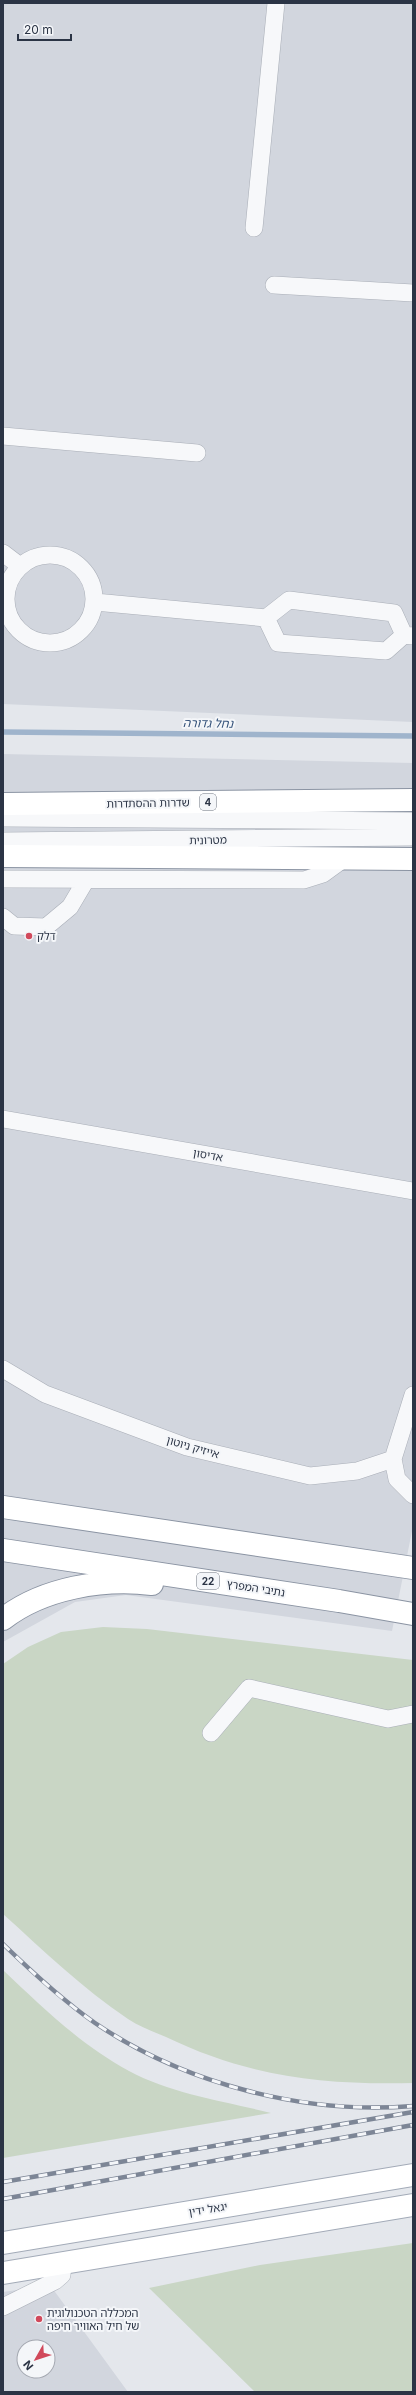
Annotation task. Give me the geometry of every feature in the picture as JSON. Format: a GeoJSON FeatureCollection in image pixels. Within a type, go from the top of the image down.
{"type":"FeatureCollection","features":[{"type":"Feature","properties":{"kind":"main road","name":"שדרות ההסתדרות"},"geometry":{"type":"LineString","coordinates":[[3,804],[413,800]]}},
{"type":"Feature","properties":{"kind":"main road"},"geometry":{"type":"LineString","coordinates":[[3,856],[413,859]]}},
{"type":"Feature","properties":{"kind":"main road"},"geometry":{"type":"LineString","coordinates":[[3,1507],[413,1568]]}},
{"type":"Feature","properties":{"kind":"main road","name":"נתיבי המפרץ"},"geometry":{"type":"LineString","coordinates":[[3,1550],[339,1601],[413,1614]]}},
{"type":"Feature","properties":{"kind":"main road"},"geometry":{"type":"LineString","coordinates":[[3,1619],[39,1598],[105,1583],[146,1584],[339,1601]]}},
{"type":"Feature","properties":{"kind":"main road","name":"יגאל ידין"},"geometry":{"type":"LineString","coordinates":[[3,2243],[413,2175]]}},
{"type":"Feature","properties":{"kind":"main road"},"geometry":{"type":"LineString","coordinates":[[3,2273],[413,2205]]}},
{"type":"Feature","properties":{"kind":"street"},"geometry":{"type":"LineString","coordinates":[[254,228],[276,3]]}},
{"type":"Feature","properties":{"kind":"street"},"geometry":{"type":"LineString","coordinates":[[274,285],[413,293]]}},
{"type":"Feature","properties":{"kind":"street"},"geometry":{"type":"LineString","coordinates":[[3,436],[197,453]]}},
{"type":"Feature","properties":{"kind":"street"},"geometry":{"type":"LineString","coordinates":[[3,553],[20,566]]}},
{"type":"Feature","properties":{"kind":"street"},"geometry":{"type":"LineString","coordinates":[[48,555],[62,556],[76,563],[87,574],[93,587],[95,602],[91,616],[84,628],[73,637],[60,642],[46,643],[32,639],[20,631],[11,620],[6,606],[6,592],[11,578],[20,566],[33,558],[48,555]]}},
{"type":"Feature","properties":{"kind":"street"},"geometry":{"type":"LineString","coordinates":[[95,602],[266,618],[289,600],[394,613],[408,636],[386,652],[278,643],[266,618]]}},
{"type":"Feature","properties":{"kind":"street","name":"מטרונית"},"geometry":{"type":"LineString","coordinates":[[3,818],[413,821]]}},
{"type":"Feature","properties":{"kind":"street","name":"מטרונית"},"geometry":{"type":"LineString","coordinates":[[3,841],[413,837]]}},
{"type":"Feature","properties":{"kind":"street"},"geometry":{"type":"LineString","coordinates":[[3,879],[304,880],[323,874],[345,858]]}},
{"type":"Feature","properties":{"kind":"street"},"geometry":{"type":"LineString","coordinates":[[3,917],[14,926],[46,927],[70,907],[86,880]]}},
{"type":"Feature","properties":{"kind":"street","name":"אדיסון"},"geometry":{"type":"LineString","coordinates":[[3,1119],[413,1191]]}},
{"type":"Feature","properties":{"kind":"street","name":"אייזיק ניוטון"},"geometry":{"type":"LineString","coordinates":[[3,1369],[45,1394],[187,1447],[310,1476],[357,1471],[393,1459]]}},
{"type":"Feature","properties":{"kind":"street"},"geometry":{"type":"LineString","coordinates":[[413,1395],[393,1459],[396,1479],[413,1495]]}},
{"type":"Feature","properties":{"kind":"street"},"geometry":{"type":"LineString","coordinates":[[211,1733],[249,1688],[388,1718],[413,1714]]}},
{"type":"Feature","properties":{"kind":"street"},"geometry":{"type":"LineString","coordinates":[[3,2307],[50,2285],[62,2275],[63,2264]]}},
{"type":"Feature","properties":{"kind":"shaded area"},"geometry":{"type":"Polygon","coordinates":[[[3,3],[413,3],[413,722],[3,704],[3,3]]]}},
{"type":"Feature","properties":{"kind":"shaded area"},"geometry":{"type":"Polygon","coordinates":[[[3,754],[413,763],[413,1526],[392,1631],[126,1595],[75,1602],[3,1642],[3,754]]]}},
{"type":"Feature","properties":{"kind":"shaded area","name":"המכללה הטכנולוגית של חיל האוויר חיפה"},"geometry":{"type":"Polygon","coordinates":[[[50,2285],[128,2392],[3,2392],[3,2292],[50,2285]]]}},
{"type":"Feature","properties":{"kind":"green space"},"geometry":{"type":"Polygon","coordinates":[[[103,1627],[147,1629],[413,1660],[413,2083],[348,2082],[287,2076],[257,2070],[197,2051],[137,2024],[111,2007],[64,1969],[3,1914],[3,1664],[28,1647],[61,1632],[103,1627]]]}},
{"type":"Feature","properties":{"kind":"green space"},"geometry":{"type":"Polygon","coordinates":[[[3,1970],[63,2025],[111,2061],[129,2071],[163,2086],[198,2096],[271,2113],[3,2158],[3,1970]]]}},
{"type":"Feature","properties":{"kind":"green space"},"geometry":{"type":"Polygon","coordinates":[[[413,2243],[413,2392],[255,2392],[149,2288],[260,2265],[413,2243]]]}},
{"type":"Feature","properties":{"kind":"waterway","name":"נחל גדורה"},"geometry":{"type":"LineString","coordinates":[[3,732],[413,736]]}},
{"type":"Feature","properties":{"kind":"railway"},"geometry":{"type":"LineString","coordinates":[[3,1944],[71,2005],[95,2023],[130,2044],[167,2063],[247,2091],[289,2100],[372,2108],[413,2106]]}},
{"type":"Feature","properties":{"kind":"railway"},"geometry":{"type":"LineString","coordinates":[[3,2182],[413,2112]]}},
{"type":"Feature","properties":{"kind":"railway"},"geometry":{"type":"LineString","coordinates":[[3,2199],[413,2125]]}},
{"type":"Feature","properties":{"kind":"place","name":"דלק"},"geometry":{"type":"Point","coordinates":[29,936]}},
{"type":"Feature","properties":{"kind":"place","name":"המכללה הטכנולוגית של חיל האוויר חיפה"},"geometry":{"type":"Point","coordinates":[39,2319]}}]}
